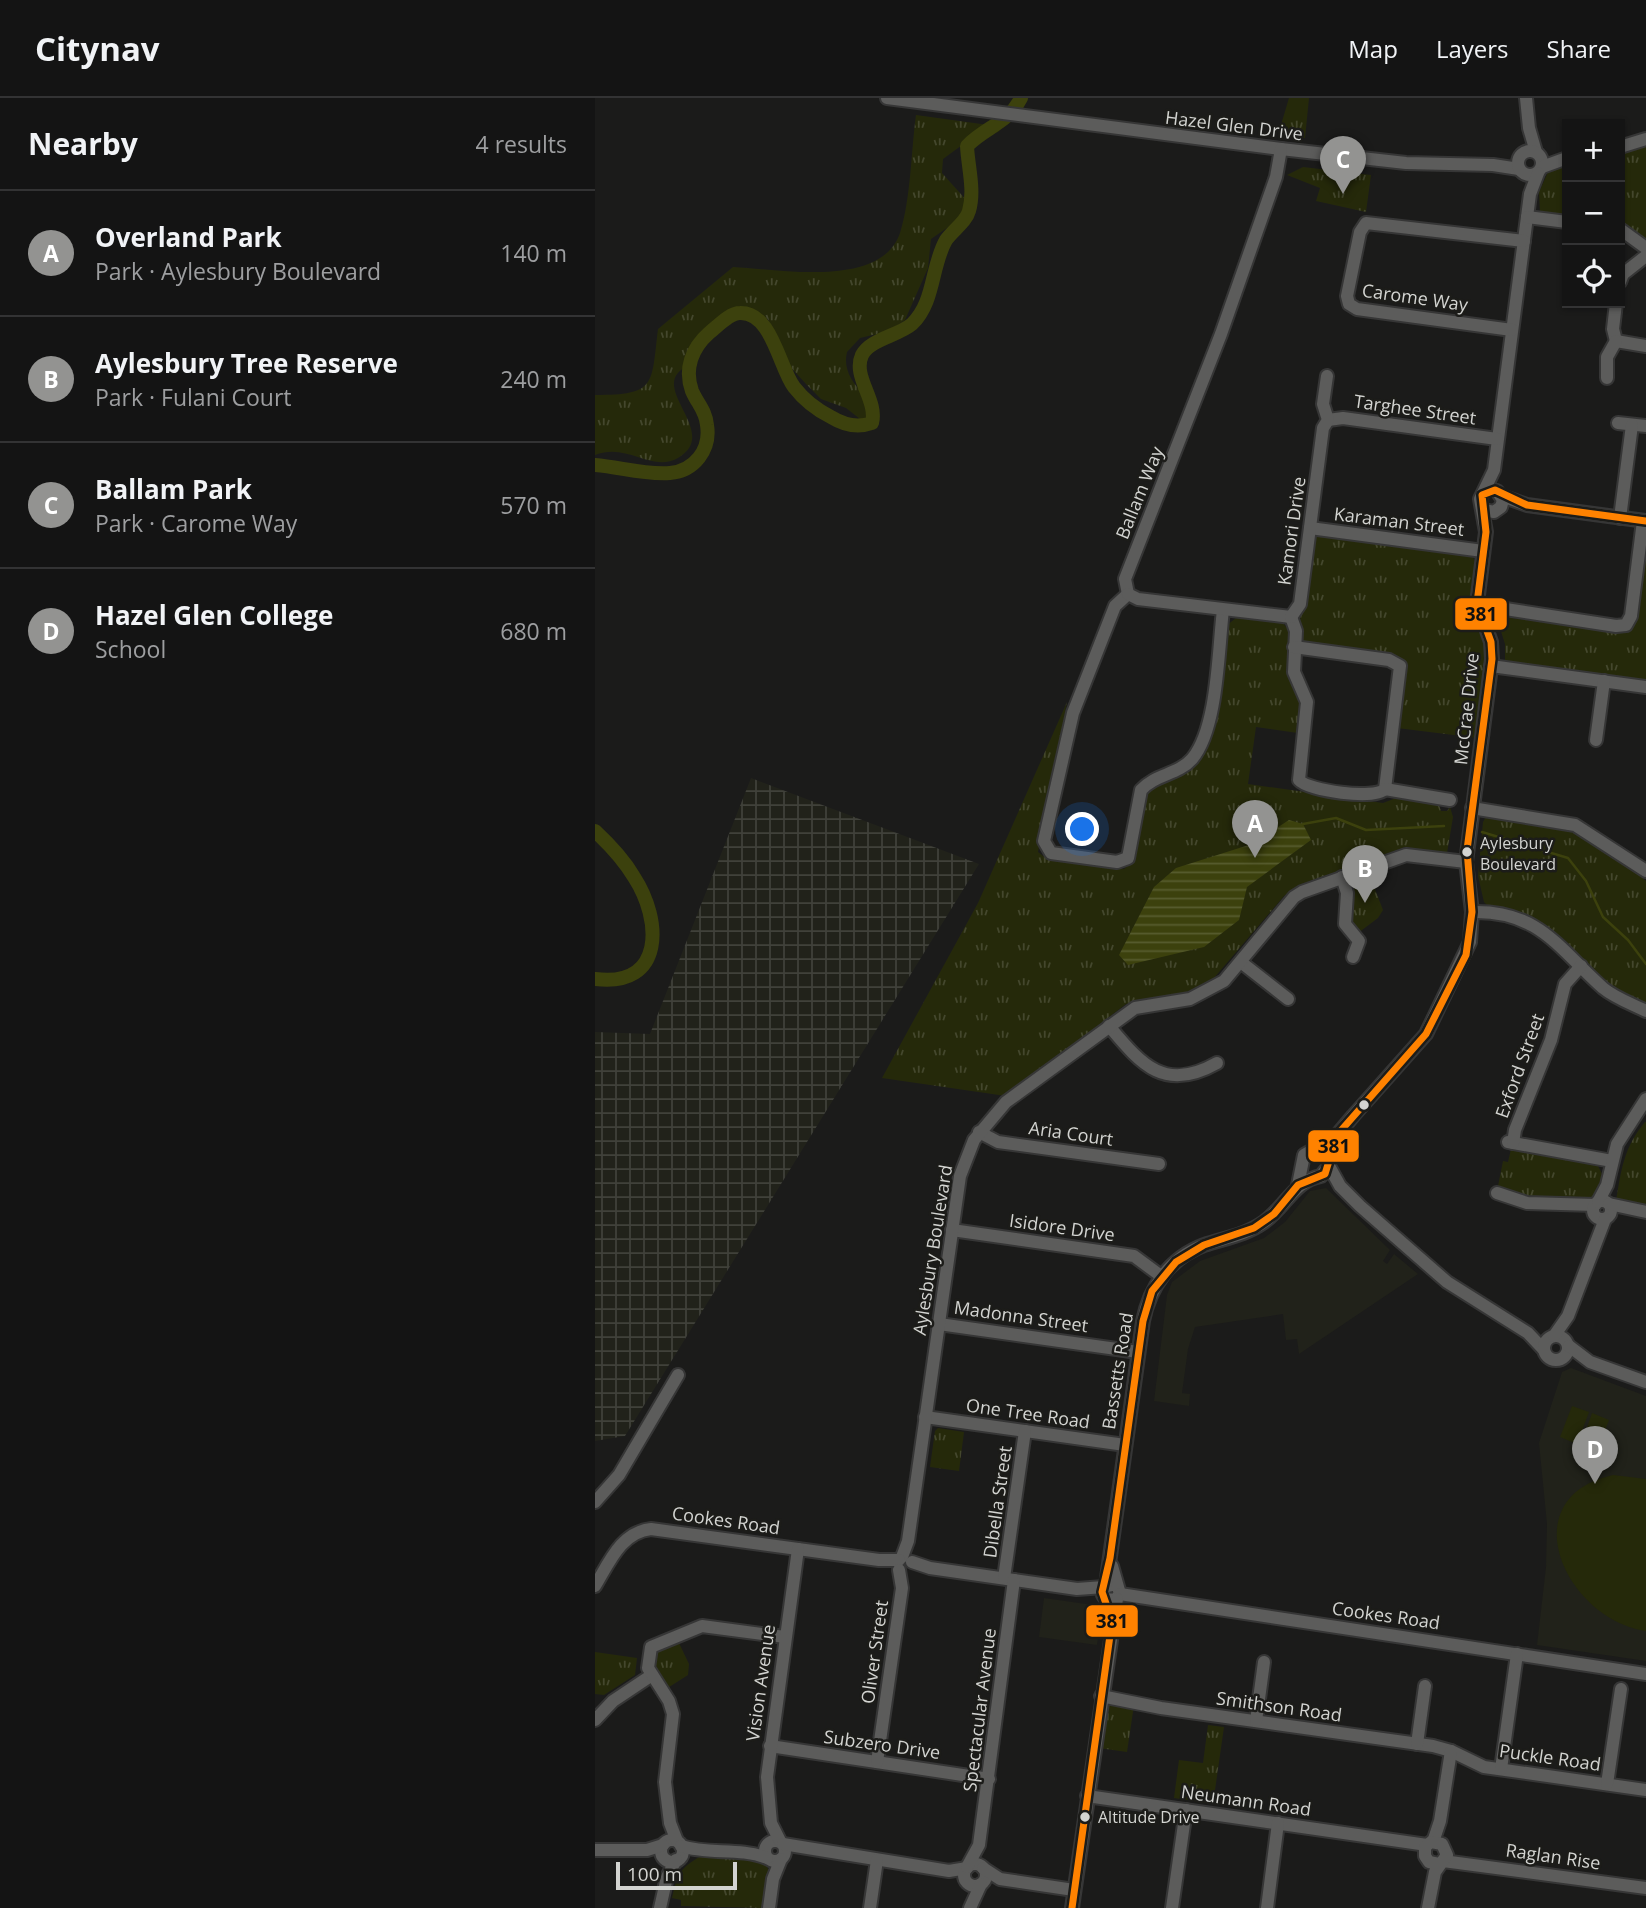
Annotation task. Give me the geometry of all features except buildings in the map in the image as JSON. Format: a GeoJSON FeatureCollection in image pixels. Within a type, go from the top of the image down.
{"type":"FeatureCollection","features":[{"type":"Feature","properties":{"kind":"street","name":"Hazel Glen Drive"},"geometry":{"type":"LineString","coordinates":[[887,98],[1406,163],[1520,164]]}},
{"type":"Feature","properties":{"kind":"street"},"geometry":{"type":"LineString","coordinates":[[1493,511],[1480,499],[1494,470],[1530,194],[1539,162],[1529,128],[1526,98]]}},
{"type":"Feature","properties":{"kind":"street"},"geometry":{"type":"LineString","coordinates":[[1529,128],[1520,164],[1530,194]]}},
{"type":"Feature","properties":{"kind":"street"},"geometry":{"type":"LineString","coordinates":[[1625,145],[1646,139]]}},
{"type":"Feature","properties":{"kind":"street","name":"Ballam Way"},"geometry":{"type":"LineString","coordinates":[[1223,610],[1207,730],[1191,760],[1180,769],[1155,779],[1142,790],[1128,858],[1121,862],[1105,861],[1056,855],[1045,848],[1073,713],[1115,606],[1128,594],[1124,587],[1125,579],[1221,334],[1276,177],[1281,149]]}},
{"type":"Feature","properties":{"kind":"street"},"geometry":{"type":"LineString","coordinates":[[1520,164],[1562,158]]}},
{"type":"Feature","properties":{"kind":"street"},"geometry":{"type":"LineString","coordinates":[[1520,164],[1539,162]]}},
{"type":"Feature","properties":{"kind":"street"},"geometry":{"type":"LineString","coordinates":[[1527,217],[1562,221]]}},
{"type":"Feature","properties":{"kind":"street","name":"Carome Way"},"geometry":{"type":"LineString","coordinates":[[1512,330],[1357,309],[1349,304],[1347,296],[1360,232],[1366,223],[1524,241]]}},
{"type":"Feature","properties":{"kind":"street"},"geometry":{"type":"LineString","coordinates":[[1625,233],[1646,248]]}},
{"type":"Feature","properties":{"kind":"street"},"geometry":{"type":"LineString","coordinates":[[1625,272],[1646,256]]}},
{"type":"Feature","properties":{"kind":"street"},"geometry":{"type":"LineString","coordinates":[[1607,377],[1607,357],[1616,341],[1613,329],[1615,308]]}},
{"type":"Feature","properties":{"kind":"street"},"geometry":{"type":"LineString","coordinates":[[1616,341],[1646,346]]}},
{"type":"Feature","properties":{"kind":"street","name":"Kamori Drive"},"geometry":{"type":"LineString","coordinates":[[1327,376],[1323,404],[1328,420],[1323,428],[1300,604],[1291,617],[1296,631],[1294,672],[1307,702],[1298,772],[1301,783],[1312,788],[1372,795],[1385,789],[1450,800]]}},
{"type":"Feature","properties":{"kind":"street","name":"Targhee Street"},"geometry":{"type":"LineString","coordinates":[[1328,420],[1343,418],[1497,439]]}},
{"type":"Feature","properties":{"kind":"street"},"geometry":{"type":"LineString","coordinates":[[1618,423],[1646,426]]}},
{"type":"Feature","properties":{"kind":"street"},"geometry":{"type":"LineString","coordinates":[[1620,518],[1632,425]]}},
{"type":"Feature","properties":{"kind":"street"},"geometry":{"type":"LineString","coordinates":[[1493,511],[1503,504],[1494,470]]}},
{"type":"Feature","properties":{"kind":"street"},"geometry":{"type":"LineString","coordinates":[[1480,615],[1499,608],[1509,612],[1626,625],[1630,616],[1644,521],[1527,505],[1491,490],[1485,492]]}},
{"type":"Feature","properties":{"kind":"street"},"geometry":{"type":"LineString","coordinates":[[1493,511],[1527,505]]}},
{"type":"Feature","properties":{"kind":"street","name":"McCrae Drive"},"geometry":{"type":"LineString","coordinates":[[1472,808],[1491,666],[1491,642],[1480,615],[1483,551],[1493,511]]}},
{"type":"Feature","properties":{"kind":"street","name":"Karaman Street"},"geometry":{"type":"LineString","coordinates":[[1310,528],[1483,551]]}},
{"type":"Feature","properties":{"kind":"street"},"geometry":{"type":"LineString","coordinates":[[1128,594],[1138,599],[1291,617]]}},
{"type":"Feature","properties":{"kind":"street"},"geometry":{"type":"LineString","coordinates":[[1294,648],[1389,660],[1399,666],[1385,789]]}},
{"type":"Feature","properties":{"kind":"street"},"geometry":{"type":"LineString","coordinates":[[1491,666],[1646,687]]}},
{"type":"Feature","properties":{"kind":"street"},"geometry":{"type":"LineString","coordinates":[[1596,740],[1604,681]]}},
{"type":"Feature","properties":{"kind":"street"},"geometry":{"type":"LineString","coordinates":[[1472,808],[1576,825],[1646,871]]}},
{"type":"Feature","properties":{"kind":"street","name":"Bassetts Road"},"geometry":{"type":"LineString","coordinates":[[1072,1908],[1112,1621],[1110,1558],[1145,1310],[1161,1276],[1194,1250],[1243,1234],[1264,1222],[1298,1185],[1322,1165],[1337,1135],[1416,1046],[1432,1023],[1466,955],[1472,912],[1466,862],[1472,808]]}},
{"type":"Feature","properties":{"kind":"street","name":"Aylesbury Boulevard"},"geometry":{"type":"LineString","coordinates":[[905,1565],[960,1175],[979,1132],[1006,1102],[1135,1008],[1201,995],[1224,981],[1242,963],[1294,897],[1406,855],[1466,862]]}},
{"type":"Feature","properties":{"kind":"street"},"geometry":{"type":"LineString","coordinates":[[1342,877],[1347,893],[1345,924],[1359,941],[1353,957]]}},
{"type":"Feature","properties":{"kind":"street"},"geometry":{"type":"LineString","coordinates":[[1472,912],[1509,915],[1543,931],[1610,993],[1646,1011]]}},
{"type":"Feature","properties":{"kind":"street"},"geometry":{"type":"LineString","coordinates":[[1242,963],[1288,999]]}},
{"type":"Feature","properties":{"kind":"street","name":"Exford Street"},"geometry":{"type":"LineString","coordinates":[[1581,966],[1565,984],[1551,1040],[1511,1143],[1612,1161]]}},
{"type":"Feature","properties":{"kind":"street"},"geometry":{"type":"LineString","coordinates":[[1109,1026],[1134,1057],[1158,1071],[1192,1073],[1217,1063]]}},
{"type":"Feature","properties":{"kind":"street"},"geometry":{"type":"LineString","coordinates":[[1557,1345],[1597,1237],[1612,1161],[1623,1131],[1642,1112],[1646,1099]]}},
{"type":"Feature","properties":{"kind":"street","name":"Aria Court"},"geometry":{"type":"LineString","coordinates":[[979,1132],[998,1142],[1160,1164]]}},
{"type":"Feature","properties":{"kind":"street","name":"Bassetts Road"},"geometry":{"type":"LineString","coordinates":[[1302,1166],[1307,1152],[1322,1165]]}},
{"type":"Feature","properties":{"kind":"street"},"geometry":{"type":"LineString","coordinates":[[1298,1185],[1302,1166],[1322,1165],[1340,1186],[1447,1282],[1528,1333],[1590,1362],[1646,1380]]}},
{"type":"Feature","properties":{"kind":"street"},"geometry":{"type":"LineString","coordinates":[[1497,1193],[1527,1203],[1640,1212]]}},
{"type":"Feature","properties":{"kind":"street","name":"Isidore Drive"},"geometry":{"type":"LineString","coordinates":[[952,1230],[1133,1256],[1161,1276]]}},
{"type":"Feature","properties":{"kind":"street","name":"Madonna Street"},"geometry":{"type":"LineString","coordinates":[[939,1324],[1139,1352]]}},
{"type":"Feature","properties":{"kind":"street"},"geometry":{"type":"LineString","coordinates":[[595,1502],[624,1468],[678,1375]]}},
{"type":"Feature","properties":{"kind":"street","name":"One Tree Road"},"geometry":{"type":"LineString","coordinates":[[925,1417],[1125,1445]]}},
{"type":"Feature","properties":{"kind":"street","name":"Dibella Street"},"geometry":{"type":"LineString","coordinates":[[1009,1579],[1025,1431]]}},
{"type":"Feature","properties":{"kind":"street","name":"Cookes Road"},"geometry":{"type":"LineString","coordinates":[[595,1586],[623,1542],[643,1530],[659,1529],[1110,1592],[1646,1674]]}},
{"type":"Feature","properties":{"kind":"street","name":"Vision Avenue"},"geometry":{"type":"LineString","coordinates":[[775,1851],[767,1787],[770,1746],[798,1549]]}},
{"type":"Feature","properties":{"kind":"street","name":"Oliver Street"},"geometry":{"type":"LineString","coordinates":[[877,1762],[905,1565]]}},
{"type":"Feature","properties":{"kind":"street","name":"Spectacular Avenue"},"geometry":{"type":"LineString","coordinates":[[966,1874],[979,1845],[989,1779],[1009,1579]]}},
{"type":"Feature","properties":{"kind":"street"},"geometry":{"type":"LineString","coordinates":[[660,1908],[672,1851],[665,1776],[673,1714],[652,1675],[647,1659],[655,1644],[696,1627],[785,1637]]}},
{"type":"Feature","properties":{"kind":"street"},"geometry":{"type":"LineString","coordinates":[[1501,1769],[1517,1654]]}},
{"type":"Feature","properties":{"kind":"street"},"geometry":{"type":"LineString","coordinates":[[1256,1721],[1264,1662]]}},
{"type":"Feature","properties":{"kind":"street"},"geometry":{"type":"LineString","coordinates":[[595,1720],[613,1701],[652,1675]]}},
{"type":"Feature","properties":{"kind":"street"},"geometry":{"type":"LineString","coordinates":[[1417,1744],[1425,1686]]}},
{"type":"Feature","properties":{"kind":"street"},"geometry":{"type":"LineString","coordinates":[[1607,1784],[1621,1689]]}},
{"type":"Feature","properties":{"kind":"street","name":"Smithson Road"},"geometry":{"type":"LineString","coordinates":[[1101,1696],[1451,1751]]}},
{"type":"Feature","properties":{"kind":"street","name":"Subzero Drive"},"geometry":{"type":"LineString","coordinates":[[770,1746],[989,1779]]}},
{"type":"Feature","properties":{"kind":"street"},"geometry":{"type":"LineString","coordinates":[[1428,1908],[1451,1751]]}},
{"type":"Feature","properties":{"kind":"street","name":"Puckle Road"},"geometry":{"type":"LineString","coordinates":[[1451,1751],[1477,1764],[1501,1769],[1646,1790]]}},
{"type":"Feature","properties":{"kind":"street","name":"Neumann Road"},"geometry":{"type":"LineString","coordinates":[[1087,1796],[1401,1841],[1436,1853]]}},
{"type":"Feature","properties":{"kind":"street"},"geometry":{"type":"LineString","coordinates":[[1172,1908],[1186,1810]]}},
{"type":"Feature","properties":{"kind":"street"},"geometry":{"type":"LineString","coordinates":[[1267,1908],[1278,1823]]}},
{"type":"Feature","properties":{"kind":"street","name":"Spectacular Avenue"},"geometry":{"type":"LineString","coordinates":[[979,1845],[983,1867]]}},
{"type":"Feature","properties":{"kind":"street"},"geometry":{"type":"LineString","coordinates":[[595,1850],[804,1850],[966,1874],[973,1886],[1000,1879],[1074,1890]]}},
{"type":"Feature","properties":{"kind":"street"},"geometry":{"type":"LineString","coordinates":[[769,1908],[775,1851]]}},
{"type":"Feature","properties":{"kind":"street","name":"Raglan Rise"},"geometry":{"type":"LineString","coordinates":[[1436,1853],[1469,1863],[1646,1888]]}},
{"type":"Feature","properties":{"kind":"street"},"geometry":{"type":"LineString","coordinates":[[870,1908],[877,1860]]}},
{"type":"Feature","properties":{"kind":"street"},"geometry":{"type":"LineString","coordinates":[[966,1874],[976,1864],[1000,1879]]}},
{"type":"Feature","properties":{"kind":"street"},"geometry":{"type":"LineString","coordinates":[[971,1904],[986,1875],[983,1867]]}},
{"type":"Feature","properties":{"kind":"street"},"geometry":{"type":"LineString","coordinates":[[966,1874],[971,1904]]}},
{"type":"Feature","properties":{"kind":"street","name":"Raglan Rise"},"geometry":{"type":"LineString","coordinates":[[1632,1886],[1646,1894]]}},
{"type":"Feature","properties":{"kind":"shaded area"},"geometry":{"type":"Polygon","coordinates":[[[751,778],[979,864],[625,1436],[595,1441],[595,1032],[650,1034],[751,778]]]}},
{"type":"Feature","properties":{"kind":"shaded area"},"geometry":{"type":"Polygon","coordinates":[[[1289,820],[1303,824],[1311,840],[1247,887],[1239,920],[1204,947],[1128,965],[1119,955],[1154,887],[1176,868],[1252,844],[1289,820]]]}},
{"type":"Feature","properties":{"kind":"shaded area"},"geometry":{"type":"Polygon","coordinates":[[[1326,1188],[1390,1250],[1383,1261],[1387,1264],[1394,1254],[1418,1274],[1299,1354],[1297,1339],[1286,1340],[1283,1314],[1195,1327],[1188,1349],[1182,1393],[1190,1394],[1189,1406],[1154,1401],[1167,1295],[1172,1282],[1200,1261],[1264,1238],[1285,1222],[1310,1191],[1326,1188]]]}},
{"type":"Feature","properties":{"kind":"shaded area"},"geometry":{"type":"Polygon","coordinates":[[[1571,1368],[1646,1396],[1646,1661],[1537,1645],[1546,1567],[1547,1524],[1539,1443],[1562,1372],[1571,1368]]]}},
{"type":"Feature","properties":{"kind":"shaded area"},"geometry":{"type":"Polygon","coordinates":[[[1044,1598],[1093,1605],[1101,1615],[1097,1645],[1039,1637],[1044,1598]]]}},
{"type":"Feature","properties":{"kind":"green space"},"geometry":{"type":"Polygon","coordinates":[[[1289,98],[1309,98],[1305,138],[1278,135],[1289,98]]]}},
{"type":"Feature","properties":{"kind":"green space"},"geometry":{"type":"Polygon","coordinates":[[[916,115],[1003,127],[998,132],[969,140],[943,159],[942,173],[968,202],[964,216],[931,239],[928,268],[905,320],[889,331],[860,338],[847,352],[849,374],[874,407],[879,422],[869,426],[846,408],[821,399],[785,361],[768,319],[753,311],[736,308],[708,332],[698,347],[692,364],[678,373],[674,383],[676,395],[689,422],[692,435],[690,447],[678,458],[668,462],[618,452],[595,455],[595,395],[630,393],[647,383],[654,363],[658,329],[733,267],[827,272],[851,269],[873,262],[889,251],[900,233],[904,219],[916,115]]]}},
{"type":"Feature","properties":{"kind":"green space"},"geometry":{"type":"Polygon","coordinates":[[[1646,140],[1646,243],[1625,229],[1625,146],[1646,140]]]}},
{"type":"Feature","properties":{"kind":"green space"},"geometry":{"type":"Polygon","coordinates":[[[1562,164],[1562,215],[1540,212],[1539,192],[1549,170],[1562,164]]]}},
{"type":"Feature","properties":{"kind":"green space"},"geometry":{"type":"Polygon","coordinates":[[[1303,167],[1371,175],[1366,212],[1316,201],[1320,188],[1287,175],[1303,167]]]}},
{"type":"Feature","properties":{"kind":"green space"},"geometry":{"type":"Polygon","coordinates":[[[1314,535],[1472,555],[1476,564],[1472,610],[1486,651],[1478,738],[1397,728],[1397,658],[1300,645],[1302,605],[1314,535]]]}},
{"type":"Feature","properties":{"kind":"green space"},"geometry":{"type":"Polygon","coordinates":[[[1646,543],[1646,681],[1505,662],[1505,644],[1498,622],[1504,617],[1619,633],[1632,628],[1646,543]]]}},
{"type":"Feature","properties":{"kind":"green space"},"geometry":{"type":"Polygon","coordinates":[[[1236,618],[1282,622],[1291,633],[1287,662],[1292,683],[1301,702],[1298,733],[1256,727],[1248,784],[1383,803],[1396,798],[1439,805],[1441,811],[1447,811],[1450,807],[1453,817],[1447,853],[1405,847],[1299,885],[1284,896],[1214,978],[1183,994],[1126,1004],[1006,1096],[882,1078],[978,903],[1067,702],[1038,852],[1047,859],[1124,869],[1136,853],[1140,812],[1146,793],[1155,785],[1189,770],[1208,742],[1216,724],[1212,722],[1226,626],[1236,618]]]}},
{"type":"Feature","properties":{"kind":"green space"},"geometry":{"type":"Polygon","coordinates":[[[1487,815],[1542,823],[1584,835],[1646,881],[1646,1005],[1600,979],[1566,941],[1551,929],[1504,908],[1489,907],[1484,902],[1478,876],[1483,822],[1487,815]]]}},
{"type":"Feature","properties":{"kind":"green space"},"geometry":{"type":"Polygon","coordinates":[[[1371,879],[1383,910],[1378,918],[1358,933],[1349,923],[1348,888],[1371,879]]]}},
{"type":"Feature","properties":{"kind":"green space"},"geometry":{"type":"Polygon","coordinates":[[[1645,1122],[1646,1208],[1616,1202],[1628,1150],[1645,1122]]]}},
{"type":"Feature","properties":{"kind":"green space"},"geometry":{"type":"Polygon","coordinates":[[[1511,1149],[1598,1166],[1602,1174],[1597,1194],[1592,1200],[1525,1197],[1498,1186],[1503,1161],[1508,1162],[1511,1149]]]}},
{"type":"Feature","properties":{"kind":"green space"},"geometry":{"type":"Polygon","coordinates":[[[1572,1406],[1589,1412],[1577,1444],[1560,1437],[1572,1406]]]}},
{"type":"Feature","properties":{"kind":"green space"},"geometry":{"type":"Polygon","coordinates":[[[1592,1413],[1609,1420],[1597,1451],[1581,1445],[1592,1413]]]}},
{"type":"Feature","properties":{"kind":"green space"},"geometry":{"type":"Polygon","coordinates":[[[938,1428],[964,1432],[959,1471],[930,1467],[935,1431],[938,1428]]]}},
{"type":"Feature","properties":{"kind":"green space"},"geometry":{"type":"Polygon","coordinates":[[[1613,1475],[1646,1479],[1646,1631],[1617,1622],[1592,1605],[1573,1582],[1560,1557],[1557,1531],[1563,1507],[1582,1488],[1613,1475]]]}},
{"type":"Feature","properties":{"kind":"green space"},"geometry":{"type":"Polygon","coordinates":[[[678,1641],[689,1664],[688,1675],[666,1689],[651,1664],[654,1654],[678,1641]]]}},
{"type":"Feature","properties":{"kind":"green space"},"geometry":{"type":"Polygon","coordinates":[[[595,1652],[637,1658],[635,1675],[604,1695],[595,1694],[595,1652]]]}},
{"type":"Feature","properties":{"kind":"green space"},"geometry":{"type":"Polygon","coordinates":[[[1114,1703],[1134,1705],[1127,1752],[1099,1748],[1105,1707],[1114,1703]]]}},
{"type":"Feature","properties":{"kind":"green space"},"geometry":{"type":"Polygon","coordinates":[[[1208,1725],[1224,1727],[1213,1804],[1174,1798],[1179,1760],[1203,1763],[1208,1725]]]}},
{"type":"Feature","properties":{"kind":"green space"},"geometry":{"type":"Polygon","coordinates":[[[701,1856],[757,1856],[766,1862],[769,1873],[764,1908],[681,1906],[681,1900],[672,1898],[678,1877],[684,1868],[701,1856]]]}},
{"type":"Feature","properties":{"kind":"waterway"},"geometry":{"type":"LineString","coordinates":[[595,465],[670,473],[686,468],[699,458],[708,434],[705,415],[690,383],[691,359],[703,339],[723,321],[740,313],[751,315],[760,321],[794,387],[811,404],[846,424],[872,423],[872,406],[860,372],[862,355],[871,345],[912,324],[919,315],[929,295],[941,250],[969,211],[971,187],[967,146],[1010,113],[1021,98]]}},
{"type":"Feature","properties":{"kind":"waterway"},"geometry":{"type":"LineString","coordinates":[[1303,824],[1336,818],[1366,830],[1444,826]]}},
{"type":"Feature","properties":{"kind":"waterway"},"geometry":{"type":"LineString","coordinates":[[595,831],[616,852],[634,877],[650,912],[652,931],[651,948],[645,962],[635,973],[618,979],[595,979]]}},
{"type":"Feature","properties":{"kind":"waterway"},"geometry":{"type":"LineString","coordinates":[[1482,832],[1568,858],[1586,881],[1603,917],[1628,940],[1646,964]]}},
{"type":"Feature","properties":{"kind":"transit line","name":"381"},"geometry":{"type":"LineString","coordinates":[[1072,1908],[1112,1621],[1102,1592],[1110,1558],[1143,1321],[1152,1291],[1176,1262],[1204,1245],[1254,1228],[1274,1214],[1298,1185],[1325,1174],[1337,1135],[1426,1034],[1466,955],[1472,912],[1467,850],[1492,659],[1491,642],[1477,603],[1486,532],[1482,495],[1495,490],[1527,505],[1646,521]]}},
{"type":"Feature","properties":{"kind":"place","name":"Ballam Park"},"geometry":{"type":"Point","coordinates":[1343,194]}},
{"type":"Feature","properties":{"kind":"place","name":"Aylesbury Boulevard"},"geometry":{"type":"Point","coordinates":[1467,852]}},
{"type":"Feature","properties":{"kind":"place","name":"Overland Park"},"geometry":{"type":"Point","coordinates":[1255,858]}},
{"type":"Feature","properties":{"kind":"place","name":"Aylesbury Tree Reserve"},"geometry":{"type":"Point","coordinates":[1365,903]}},
{"type":"Feature","properties":{"kind":"place","name":"Hazel Glen College"},"geometry":{"type":"Point","coordinates":[1595,1484]}},
{"type":"Feature","properties":{"kind":"place","name":"Altitude Drive"},"geometry":{"type":"Point","coordinates":[1085,1817]}}]}
